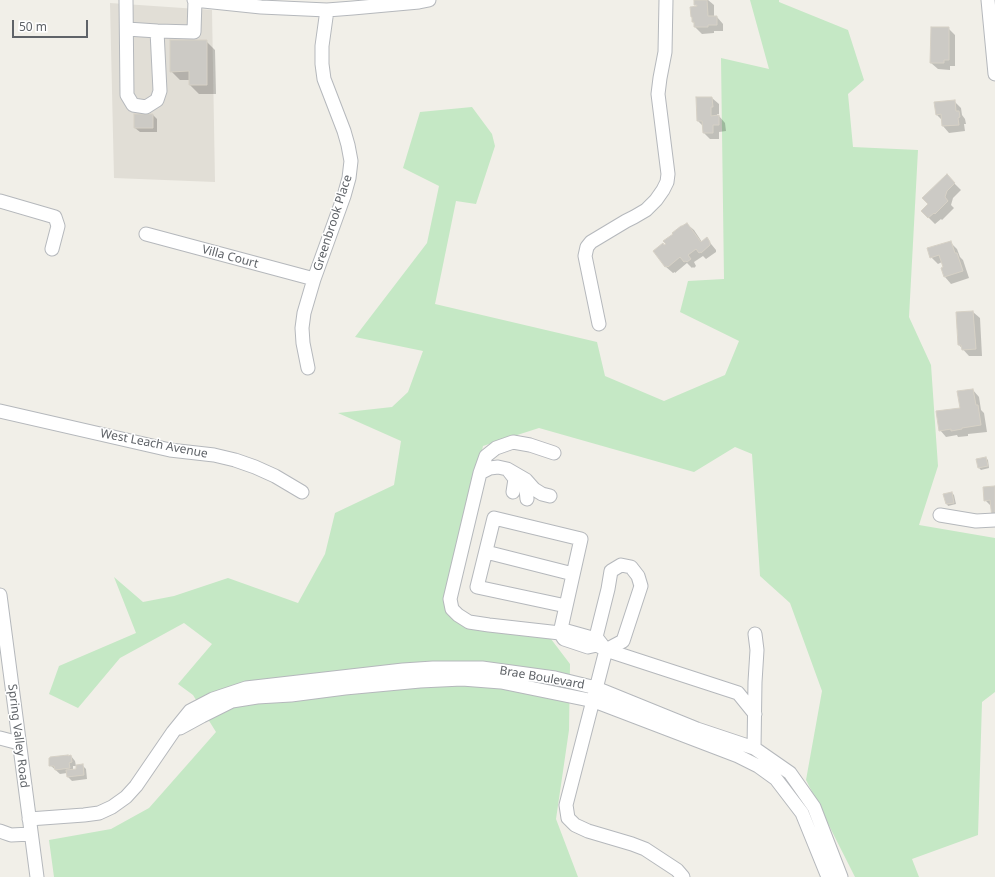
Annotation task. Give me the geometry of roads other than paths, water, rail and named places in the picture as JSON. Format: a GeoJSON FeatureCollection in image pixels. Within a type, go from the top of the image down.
{"type":"FeatureCollection","features":[{"type":"Feature","properties":{"kind":"street"},"geometry":{"type":"LineString","coordinates":[[126,0],[127,95],[133,105],[146,107],[157,100],[160,91],[158,31]]}},
{"type":"Feature","properties":{"kind":"street"},"geometry":{"type":"LineString","coordinates":[[127,28],[194,32],[194,0],[261,7],[327,10],[360,8],[429,0]]}},
{"type":"Feature","properties":{"kind":"street"},"geometry":{"type":"LineString","coordinates":[[599,324],[585,256],[587,247],[591,242],[646,210],[656,200],[667,182],[668,174],[658,94],[665,52],[666,0]]}},
{"type":"Feature","properties":{"kind":"street"},"geometry":{"type":"LineString","coordinates":[[988,0],[995,74]]}},
{"type":"Feature","properties":{"kind":"street","name":"Greenbrook Place"},"geometry":{"type":"LineString","coordinates":[[308,368],[303,343],[302,328],[304,313],[314,279],[344,196],[349,178],[350,161],[344,131],[326,85],[323,72],[322,46],[327,10]]}},
{"type":"Feature","properties":{"kind":"street"},"geometry":{"type":"LineString","coordinates":[[0,201],[55,217],[58,226],[52,249]]}},
{"type":"Feature","properties":{"kind":"street","name":"Villa Court"},"geometry":{"type":"LineString","coordinates":[[146,234],[314,279]]}},
{"type":"Feature","properties":{"kind":"street","name":"West Leach Avenue"},"geometry":{"type":"LineString","coordinates":[[0,411],[170,450],[235,460],[275,476],[302,492]]}},
{"type":"Feature","properties":{"kind":"street"},"geometry":{"type":"LineString","coordinates":[[554,452],[513,442],[496,448],[486,456],[480,473],[450,599],[452,609],[469,622],[560,633]]}},
{"type":"Feature","properties":{"kind":"street"},"geometry":{"type":"LineString","coordinates":[[480,473],[490,468],[498,467],[507,469],[526,480],[534,489],[542,494],[550,496]]}},
{"type":"Feature","properties":{"kind":"street"},"geometry":{"type":"LineString","coordinates":[[507,469],[515,480],[513,492]]}},
{"type":"Feature","properties":{"kind":"street"},"geometry":{"type":"LineString","coordinates":[[507,469],[523,481],[527,499]]}},
{"type":"Feature","properties":{"kind":"street"},"geometry":{"type":"LineString","coordinates":[[940,515],[976,522],[995,520]]}},
{"type":"Feature","properties":{"kind":"street"},"geometry":{"type":"LineString","coordinates":[[566,606],[477,587],[494,518],[581,539],[560,633],[564,640],[588,647],[602,648],[738,693],[755,714]]}},
{"type":"Feature","properties":{"kind":"street"},"geometry":{"type":"LineString","coordinates":[[486,552],[573,574]]}},
{"type":"Feature","properties":{"kind":"street"},"geometry":{"type":"LineString","coordinates":[[602,648],[623,641],[641,586],[638,576],[631,567],[621,565],[611,571],[596,637],[602,648],[594,701],[566,805],[568,818],[575,825],[588,831],[645,849],[677,870],[683,877]]}},
{"type":"Feature","properties":{"kind":"street","name":"Spring Valley Road"},"geometry":{"type":"LineString","coordinates":[[0,594],[37,877]]}},
{"type":"Feature","properties":{"kind":"street"},"geometry":{"type":"LineString","coordinates":[[754,748],[757,650],[755,634]]}},
{"type":"Feature","properties":{"kind":"street","name":"Brae Boulevard"},"geometry":{"type":"LineString","coordinates":[[29,819],[84,816],[99,813],[112,807],[126,797],[136,786],[173,732],[190,711],[213,699],[246,688],[403,670],[433,668],[482,668],[555,678],[596,688],[698,729],[754,748],[790,773],[814,807],[841,877]]}},
{"type":"Feature","properties":{"kind":"street","name":"Brae Boulevard"},"geometry":{"type":"LineString","coordinates":[[173,732],[232,701],[257,697],[291,696],[345,688],[420,681],[462,679],[501,682],[594,701],[738,756],[758,766],[776,779],[802,813],[828,877]]}},
{"type":"Feature","properties":{"kind":"street"},"geometry":{"type":"LineString","coordinates":[[738,693],[747,690],[755,682]]}},
{"type":"Feature","properties":{"kind":"street"},"geometry":{"type":"LineString","coordinates":[[0,738],[20,743]]}},
{"type":"Feature","properties":{"kind":"street"},"geometry":{"type":"LineString","coordinates":[[0,831],[11,835],[31,834]]}}]}
